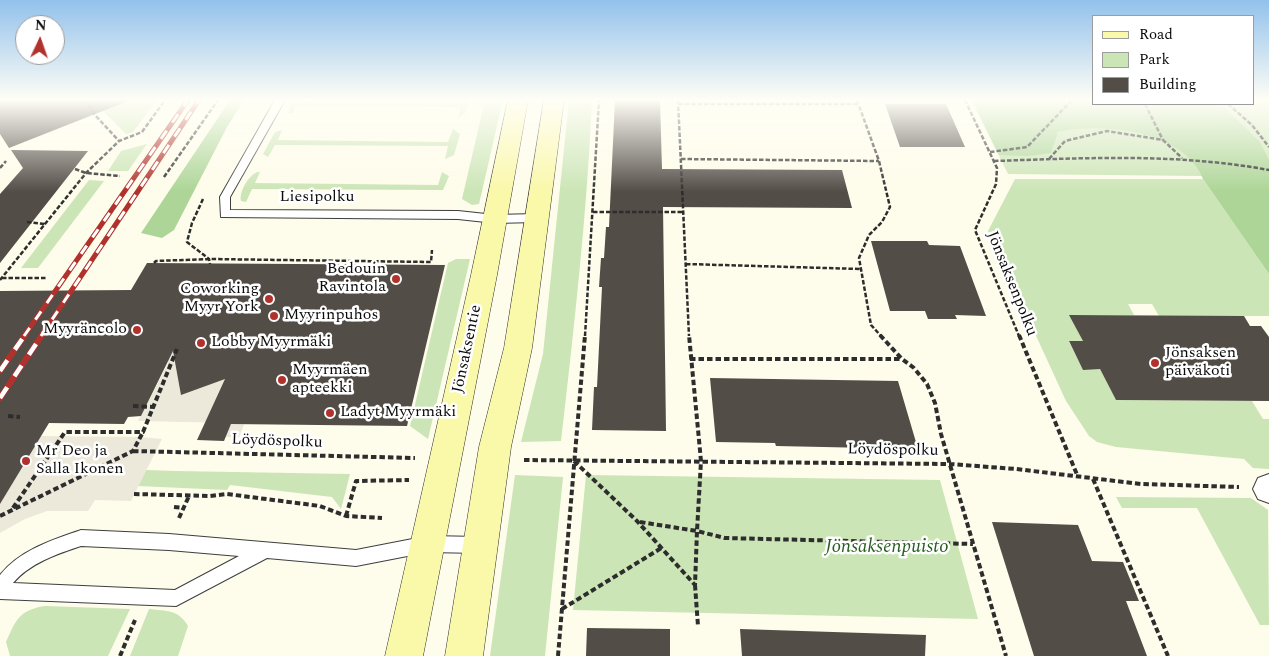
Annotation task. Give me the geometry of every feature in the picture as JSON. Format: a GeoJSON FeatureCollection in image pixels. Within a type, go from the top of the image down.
{"type":"FeatureCollection","features":[{"type":"Feature","properties":{"kind":"main road","name":"Jönsaksentie"},"geometry":{"type":"LineString","coordinates":[[404,656],[512,131]]}},
{"type":"Feature","properties":{"kind":"main road"},"geometry":{"type":"LineString","coordinates":[[464,656],[496,447],[518,348],[549,131]]}},
{"type":"Feature","properties":{"kind":"lane","name":"Liesipolku"},"geometry":{"type":"LineString","coordinates":[[263,131],[226,197],[225,214],[458,215],[495,219],[536,218]]}},
{"type":"Feature","properties":{"kind":"lane"},"geometry":{"type":"LineString","coordinates":[[0,587],[15,569],[51,548],[81,538],[169,542],[356,558],[428,544],[480,545]]}},
{"type":"Feature","properties":{"kind":"lane"},"geometry":{"type":"LineString","coordinates":[[0,591],[176,598],[266,550]]}},
{"type":"Feature","properties":{"kind":"path"},"geometry":{"type":"LineString","coordinates":[[109,131],[119,141]]}},
{"type":"Feature","properties":{"kind":"path"},"geometry":{"type":"LineString","coordinates":[[1,279],[86,174],[119,141],[143,131]]}},
{"type":"Feature","properties":{"kind":"path"},"geometry":{"type":"LineString","coordinates":[[164,177],[197,131]]}},
{"type":"Feature","properties":{"kind":"path"},"geometry":{"type":"LineString","coordinates":[[558,656],[589,293],[597,131]]}},
{"type":"Feature","properties":{"kind":"path"},"geometry":{"type":"LineString","coordinates":[[680,131],[690,359],[701,461],[696,531],[695,586],[698,626]]}},
{"type":"Feature","properties":{"kind":"path"},"geometry":{"type":"LineString","coordinates":[[869,131],[880,160],[890,207],[882,222],[869,235],[859,258],[871,326],[902,359],[914,368],[927,384],[935,403],[950,464],[1006,656]]}},
{"type":"Feature","properties":{"kind":"path","name":"Jönsaksenpolku"},"geometry":{"type":"LineString","coordinates":[[980,131],[997,168],[996,184],[975,230],[1078,478]]}},
{"type":"Feature","properties":{"kind":"path"},"geometry":{"type":"LineString","coordinates":[[990,152],[1027,147],[1044,131]]}},
{"type":"Feature","properties":{"kind":"path"},"geometry":{"type":"LineString","coordinates":[[1048,160],[1065,141],[1107,131],[1163,140]]}},
{"type":"Feature","properties":{"kind":"path"},"geometry":{"type":"LineString","coordinates":[[1158,131],[1163,140],[1183,158]]}},
{"type":"Feature","properties":{"kind":"path"},"geometry":{"type":"LineString","coordinates":[[1256,131],[1269,147]]}},
{"type":"Feature","properties":{"kind":"path"},"geometry":{"type":"LineString","coordinates":[[994,161],[1183,158],[1238,163],[1269,170]]}},
{"type":"Feature","properties":{"kind":"path"},"geometry":{"type":"LineString","coordinates":[[681,159],[880,160]]}},
{"type":"Feature","properties":{"kind":"path"},"geometry":{"type":"LineString","coordinates":[[0,168],[6,161]]}},
{"type":"Feature","properties":{"kind":"path"},"geometry":{"type":"LineString","coordinates":[[75,169],[86,174],[120,176]]}},
{"type":"Feature","properties":{"kind":"path"},"geometry":{"type":"LineString","coordinates":[[593,212],[683,212]]}},
{"type":"Feature","properties":{"kind":"path"},"geometry":{"type":"LineString","coordinates":[[27,222],[45,224]]}},
{"type":"Feature","properties":{"kind":"path"},"geometry":{"type":"LineString","coordinates":[[154,263],[156,261],[210,259],[431,262],[432,250]]}},
{"type":"Feature","properties":{"kind":"path"},"geometry":{"type":"LineString","coordinates":[[686,264],[860,269]]}},
{"type":"Feature","properties":{"kind":"path"},"geometry":{"type":"LineString","coordinates":[[1,279],[46,278]]}},
{"type":"Feature","properties":{"kind":"path"},"geometry":{"type":"LineString","coordinates":[[0,516],[133,451],[154,407],[177,349]]}},
{"type":"Feature","properties":{"kind":"path"},"geometry":{"type":"LineString","coordinates":[[690,359],[902,359]]}},
{"type":"Feature","properties":{"kind":"path"},"geometry":{"type":"LineString","coordinates":[[133,406],[154,407]]}},
{"type":"Feature","properties":{"kind":"path"},"geometry":{"type":"LineString","coordinates":[[8,416],[20,417]]}},
{"type":"Feature","properties":{"kind":"path"},"geometry":{"type":"LineString","coordinates":[[13,508],[65,432],[143,432]]}},
{"type":"Feature","properties":{"kind":"path","name":"Löydöspolku"},"geometry":{"type":"LineString","coordinates":[[133,451],[420,458]]}},
{"type":"Feature","properties":{"kind":"path","name":"Löydöspolku"},"geometry":{"type":"LineString","coordinates":[[516,460],[950,464],[1016,469],[1078,478],[1141,484],[1269,489]]}},
{"type":"Feature","properties":{"kind":"path"},"geometry":{"type":"LineString","coordinates":[[574,461],[620,502],[664,547],[695,586]]}},
{"type":"Feature","properties":{"kind":"path"},"geometry":{"type":"LineString","coordinates":[[1093,479],[1168,656]]}},
{"type":"Feature","properties":{"kind":"path"},"geometry":{"type":"LineString","coordinates":[[346,516],[356,481],[408,481]]}},
{"type":"Feature","properties":{"kind":"path"},"geometry":{"type":"LineString","coordinates":[[134,494],[210,496],[227,494],[319,508],[346,516],[382,518]]}},
{"type":"Feature","properties":{"kind":"path"},"geometry":{"type":"LineString","coordinates":[[223,498],[227,494]]}},
{"type":"Feature","properties":{"kind":"path"},"geometry":{"type":"LineString","coordinates":[[174,507],[184,508]]}},
{"type":"Feature","properties":{"kind":"path"},"geometry":{"type":"LineString","coordinates":[[639,522],[696,531],[725,538],[973,544]]}},
{"type":"Feature","properties":{"kind":"path"},"geometry":{"type":"LineString","coordinates":[[561,610],[664,547]]}},
{"type":"Feature","properties":{"kind":"green space"},"geometry":{"type":"Polygon","coordinates":[[[123,131],[134,131],[133,132],[126,134],[123,131]]]}},
{"type":"Feature","properties":{"kind":"green space"},"geometry":{"type":"Polygon","coordinates":[[[210,131],[225,131],[174,230],[162,238],[141,233],[210,131]]]}},
{"type":"Feature","properties":{"kind":"green space"},"geometry":{"type":"Polygon","coordinates":[[[280,131],[282,131],[278,140],[448,142],[452,131],[460,134],[454,155],[445,159],[448,146],[275,145],[268,157],[263,154],[275,132],[280,131]]]}},
{"type":"Feature","properties":{"kind":"green space"},"geometry":{"type":"Polygon","coordinates":[[[478,131],[496,131],[479,204],[472,205],[462,199],[478,131]]]}},
{"type":"Feature","properties":{"kind":"green space"},"geometry":{"type":"Polygon","coordinates":[[[566,131],[591,131],[575,313],[561,441],[521,442],[543,354],[566,131]]]}},
{"type":"Feature","properties":{"kind":"green space"},"geometry":{"type":"Polygon","coordinates":[[[986,131],[1269,131],[1269,263],[1203,176],[1008,174],[986,131]]]}},
{"type":"Feature","properties":{"kind":"green space"},"geometry":{"type":"Polygon","coordinates":[[[987,131],[1066,131],[1058,132],[1051,153],[1028,156],[999,155],[987,131]]]}},
{"type":"Feature","properties":{"kind":"green space"},"geometry":{"type":"Polygon","coordinates":[[[1121,131],[1248,131],[1260,142],[1269,160],[1269,274],[1193,163],[1179,150],[1161,140],[1121,131]]]}},
{"type":"Feature","properties":{"kind":"green space"},"geometry":{"type":"Polygon","coordinates":[[[147,144],[128,171],[108,171],[121,151],[147,144]]]}},
{"type":"Feature","properties":{"kind":"green space"},"geometry":{"type":"Polygon","coordinates":[[[260,172],[255,183],[438,185],[442,172],[449,176],[443,190],[252,189],[246,202],[241,201],[241,193],[245,185],[250,177],[260,172]]]}},
{"type":"Feature","properties":{"kind":"green space","name":"Jönsaksen päiväkoti"},"geometry":{"type":"Polygon","coordinates":[[[1015,179],[1203,179],[1269,274],[1269,316],[1159,316],[1152,304],[1128,304],[1134,315],[1070,315],[1083,341],[1069,342],[1083,369],[1100,369],[1116,400],[1252,401],[1263,419],[1269,419],[1269,469],[1253,468],[1244,459],[1116,447],[1097,442],[1089,436],[1066,401],[988,231],[1015,179]]]}},
{"type":"Feature","properties":{"kind":"green space"},"geometry":{"type":"Polygon","coordinates":[[[89,180],[104,181],[38,268],[21,268],[89,180]]]}},
{"type":"Feature","properties":{"kind":"green space"},"geometry":{"type":"Polygon","coordinates":[[[456,259],[470,259],[428,439],[410,426],[448,263],[456,259]]]}},
{"type":"Feature","properties":{"kind":"green space"},"geometry":{"type":"Polygon","coordinates":[[[146,470],[350,474],[341,509],[332,497],[230,485],[227,490],[138,486],[146,470]]]}},
{"type":"Feature","properties":{"kind":"green space"},"geometry":{"type":"Polygon","coordinates":[[[515,475],[563,477],[545,656],[490,656],[515,475]]]}},
{"type":"Feature","properties":{"kind":"green space","name":"Jönsaksenpuisto"},"geometry":{"type":"Polygon","coordinates":[[[586,475],[940,480],[978,619],[573,610],[586,475]]]}},
{"type":"Feature","properties":{"kind":"green space"},"geometry":{"type":"Polygon","coordinates":[[[1116,497],[1251,498],[1268,510],[1269,625],[1260,625],[1197,508],[1122,508],[1116,497]]]}},
{"type":"Feature","properties":{"kind":"green space"},"geometry":{"type":"Polygon","coordinates":[[[45,606],[130,609],[108,656],[10,656],[6,642],[16,622],[29,610],[45,606]]]}},
{"type":"Feature","properties":{"kind":"green space"},"geometry":{"type":"Polygon","coordinates":[[[149,609],[172,612],[181,617],[188,626],[178,656],[130,656],[149,609]]]}},
{"type":"Feature","properties":{"kind":"shaded area"},"geometry":{"type":"Polygon","coordinates":[[[164,348],[274,350],[239,437],[225,437],[231,423],[138,421],[168,363],[164,348]]]}},
{"type":"Feature","properties":{"kind":"shaded area"},"geometry":{"type":"Polygon","coordinates":[[[41,436],[162,439],[131,501],[95,500],[88,511],[47,511],[25,519],[0,533],[0,503],[41,436]]]}},
{"type":"Feature","properties":{"kind":"building"},"geometry":{"type":"Polygon","coordinates":[[[0,131],[53,131],[9,148],[0,134],[0,131]]]}},
{"type":"Feature","properties":{"kind":"building"},"geometry":{"type":"Polygon","coordinates":[[[614,131],[661,131],[662,169],[842,170],[852,208],[663,207],[666,431],[592,430],[594,387],[597,387],[602,287],[599,287],[601,258],[604,258],[606,227],[609,227],[614,131]]]}},
{"type":"Feature","properties":{"kind":"building"},"geometry":{"type":"Polygon","coordinates":[[[894,131],[958,131],[965,147],[900,147],[894,131]]]}},
{"type":"Feature","properties":{"kind":"building"},"geometry":{"type":"Polygon","coordinates":[[[11,150],[88,151],[0,263],[0,194],[23,168],[11,150]]]}},
{"type":"Feature","properties":{"kind":"building"},"geometry":{"type":"Polygon","coordinates":[[[871,241],[927,241],[929,245],[960,246],[986,316],[955,315],[957,319],[928,319],[925,311],[890,311],[871,241]]]}},
{"type":"Feature","properties":{"kind":"building","name":"Myyrinpuhos"},"geometry":{"type":"Polygon","coordinates":[[[147,263],[445,265],[407,426],[231,424],[224,441],[197,440],[225,379],[181,395],[173,351],[141,416],[128,417],[124,424],[49,423],[0,504],[0,291],[131,290],[147,263]]]}},
{"type":"Feature","properties":{"kind":"building"},"geometry":{"type":"Polygon","coordinates":[[[1069,315],[1244,316],[1250,326],[1261,326],[1269,337],[1269,401],[1116,400],[1100,369],[1083,370],[1069,341],[1083,341],[1069,315]]]}},
{"type":"Feature","properties":{"kind":"building"},"geometry":{"type":"Polygon","coordinates":[[[710,378],[898,381],[918,449],[776,446],[775,443],[716,442],[710,378]]]}},
{"type":"Feature","properties":{"kind":"building"},"geometry":{"type":"Polygon","coordinates":[[[992,522],[1078,525],[1092,561],[1123,562],[1139,601],[1126,601],[1147,656],[1034,656],[992,522]]]}},
{"type":"Feature","properties":{"kind":"building"},"geometry":{"type":"Polygon","coordinates":[[[587,628],[670,629],[670,656],[586,656],[587,628]]]}},
{"type":"Feature","properties":{"kind":"building"},"geometry":{"type":"Polygon","coordinates":[[[740,629],[926,635],[925,656],[742,656],[740,629]]]}},
{"type":"Feature","properties":{"kind":"railway"},"geometry":{"type":"LineString","coordinates":[[24,336],[167,131]]}},
{"type":"Feature","properties":{"kind":"railway"},"geometry":{"type":"LineString","coordinates":[[41,336],[179,131]]}},
{"type":"Feature","properties":{"kind":"railway"},"geometry":{"type":"LineString","coordinates":[[0,371],[25,335]]}},
{"type":"Feature","properties":{"kind":"railway"},"geometry":{"type":"LineString","coordinates":[[0,398],[42,335]]}},
{"type":"Feature","properties":{"kind":"place","name":"Bedouin Ravintola"},"geometry":{"type":"Point","coordinates":[396,279]}},
{"type":"Feature","properties":{"kind":"place","name":"Coworking Myyr York"},"geometry":{"type":"Point","coordinates":[269,299]}},
{"type":"Feature","properties":{"kind":"place","name":"Myyrinpuhos"},"geometry":{"type":"Point","coordinates":[274,316]}},
{"type":"Feature","properties":{"kind":"place","name":"Myyräncolo"},"geometry":{"type":"Point","coordinates":[137,330]}},
{"type":"Feature","properties":{"kind":"place","name":"Lobby Myyrmäki"},"geometry":{"type":"Point","coordinates":[201,343]}},
{"type":"Feature","properties":{"kind":"place","name":"Jönsaksen päiväkoti"},"geometry":{"type":"Point","coordinates":[1155,363]}},
{"type":"Feature","properties":{"kind":"place","name":"Myyrmäen apteekki"},"geometry":{"type":"Point","coordinates":[282,380]}},
{"type":"Feature","properties":{"kind":"place","name":"Ladyt Myyrmäki"},"geometry":{"type":"Point","coordinates":[330,413]}},
{"type":"Feature","properties":{"kind":"place","name":"Mr Deo ja Salla Ikonen"},"geometry":{"type":"Point","coordinates":[26,461]}}]}
